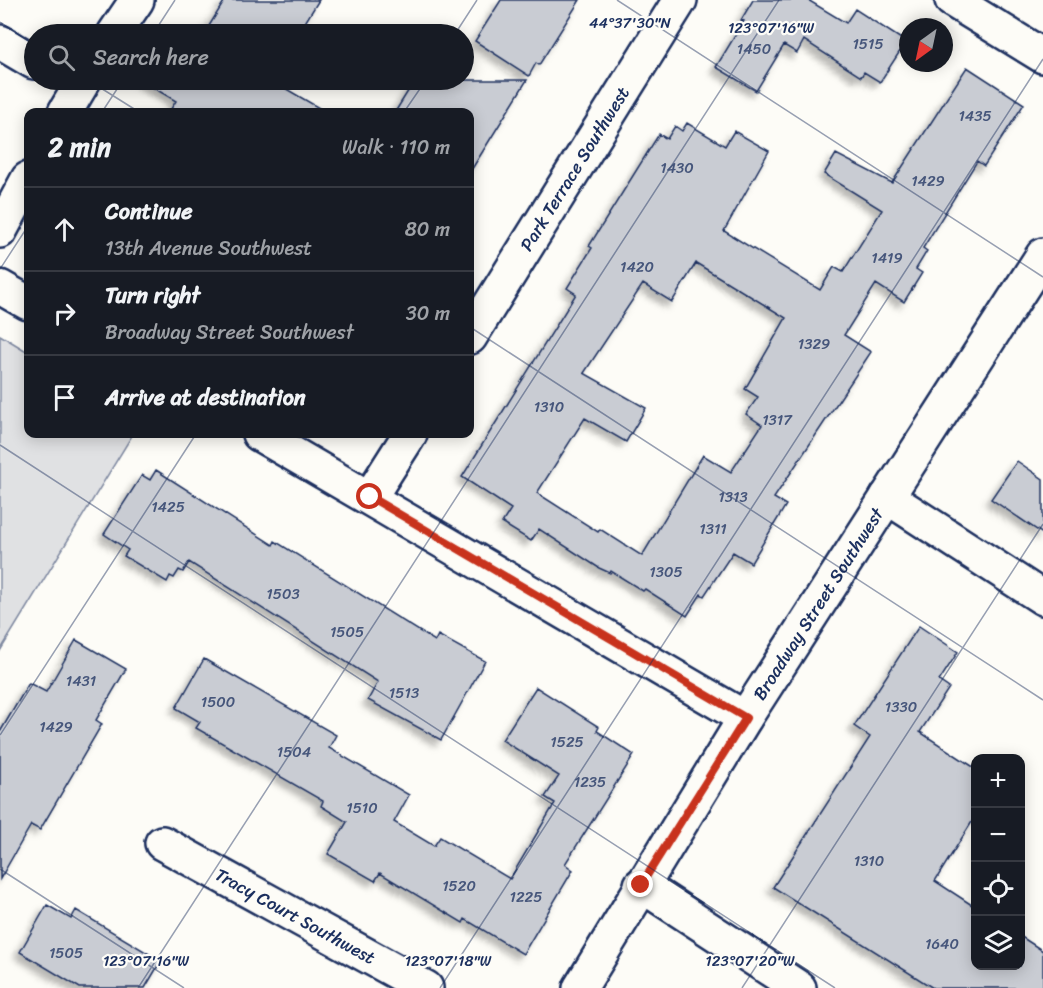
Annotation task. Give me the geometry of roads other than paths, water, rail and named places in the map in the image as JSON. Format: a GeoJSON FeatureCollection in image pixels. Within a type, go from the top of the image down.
{"type":"FeatureCollection","features":[{"type":"Feature","properties":{"kind":"street"},"geometry":{"type":"LineString","coordinates":[[121,24],[137,0]]}},
{"type":"Feature","properties":{"kind":"street","name":"Park Terrace Southwest"},"geometry":{"type":"LineString","coordinates":[[474,331],[680,0]]}},
{"type":"Feature","properties":{"kind":"street"},"geometry":{"type":"LineString","coordinates":[[952,0],[1043,56]]}},
{"type":"Feature","properties":{"kind":"street"},"geometry":{"type":"LineString","coordinates":[[0,42],[24,56]]}},
{"type":"Feature","properties":{"kind":"street"},"geometry":{"type":"LineString","coordinates":[[0,231],[24,186]]}},
{"type":"Feature","properties":{"kind":"street","name":"Broadway Street Southwest"},"geometry":{"type":"LineString","coordinates":[[580,988],[641,885],[746,718],[1043,255]]}},
{"type":"Feature","properties":{"kind":"street"},"geometry":{"type":"LineString","coordinates":[[0,287],[24,301]]}},
{"type":"Feature","properties":{"kind":"street"},"geometry":{"type":"LineString","coordinates":[[266,438],[746,718]]}},
{"type":"Feature","properties":{"kind":"street"},"geometry":{"type":"LineString","coordinates":[[370,497],[407,438]]}},
{"type":"Feature","properties":{"kind":"street"},"geometry":{"type":"LineString","coordinates":[[887,497],[1043,598]]}},
{"type":"Feature","properties":{"kind":"street","name":"Tracy Court Southwest"},"geometry":{"type":"LineString","coordinates":[[162,843],[426,988]]}},
{"type":"Feature","properties":{"kind":"street"},"geometry":{"type":"LineString","coordinates":[[641,885],[799,988]]}}]}
